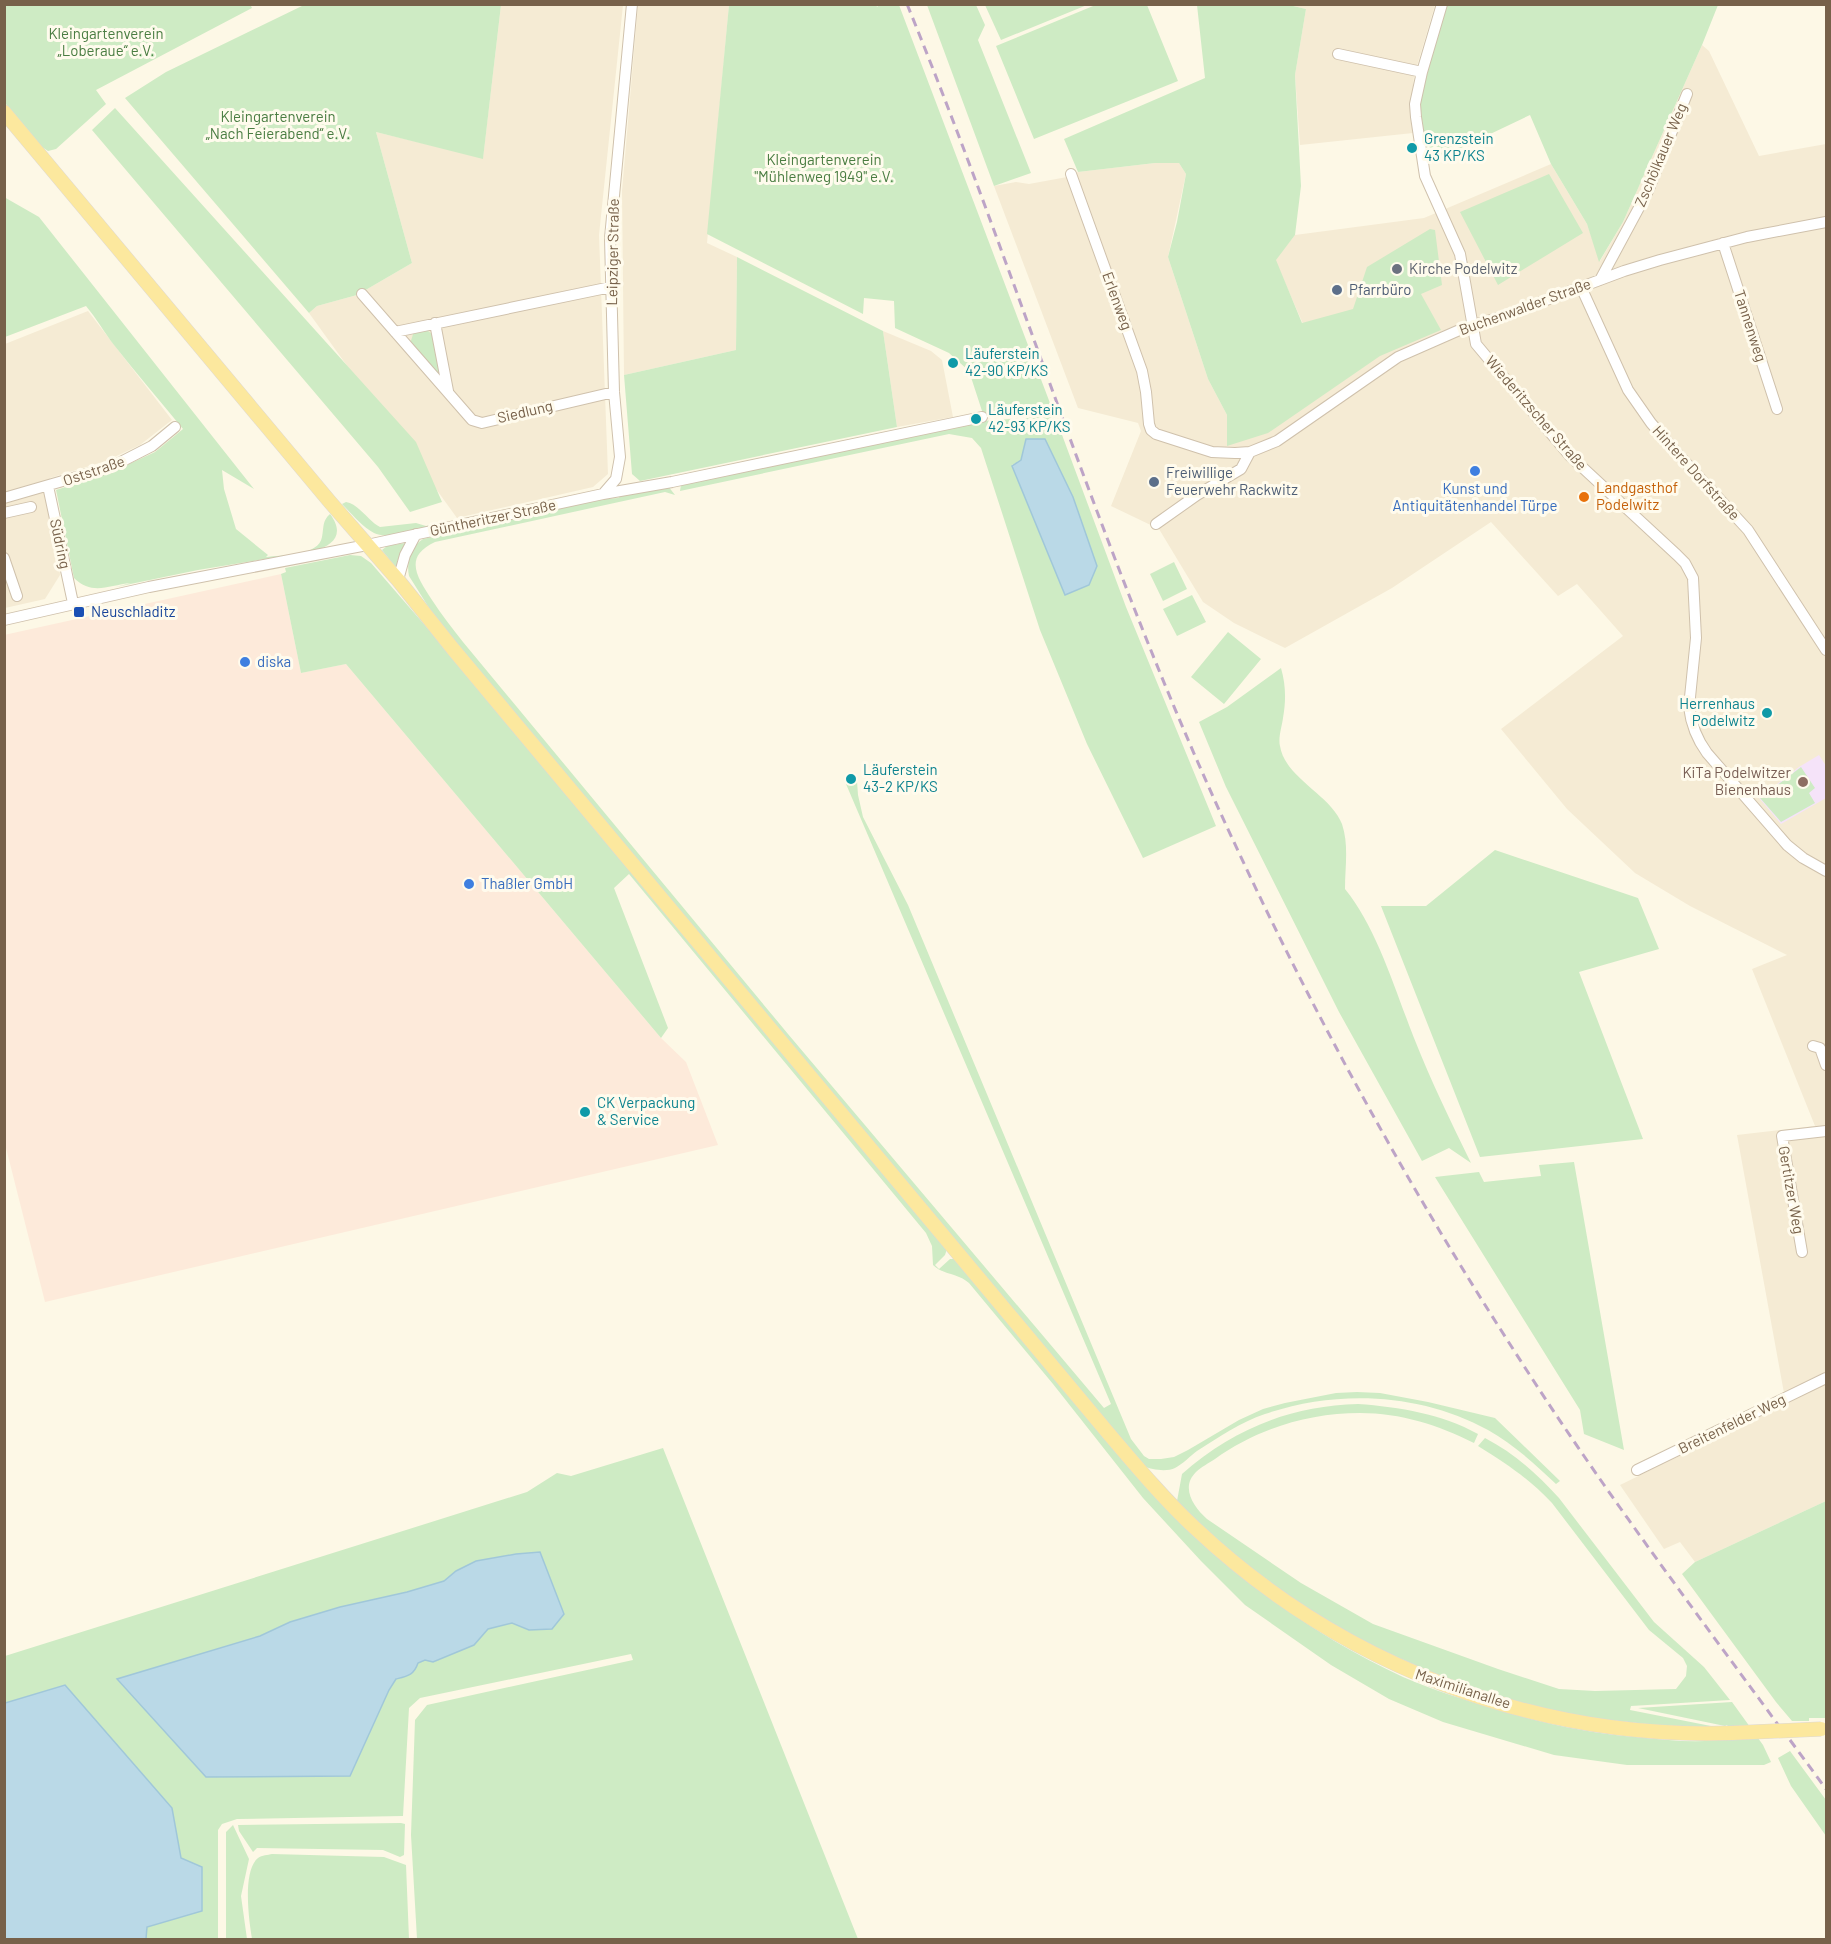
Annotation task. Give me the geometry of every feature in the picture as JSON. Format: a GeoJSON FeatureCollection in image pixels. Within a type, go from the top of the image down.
{"type":"FeatureCollection","features":[{"type":"Feature","properties":{"kind":"main road","name":"Maximilianallee"},"geometry":{"type":"LineString","coordinates":[[4,112],[398,580],[453,649],[1075,1394],[1157,1490],[1214,1546],[1269,1590],[1312,1620],[1362,1649],[1407,1671],[1468,1694],[1580,1722],[1679,1733],[1824,1729]]}},
{"type":"Feature","properties":{"kind":"street","name":"Leipziger Straße"},"geometry":{"type":"LineString","coordinates":[[603,494],[616,479],[620,457],[614,392],[610,238],[632,4]]}},
{"type":"Feature","properties":{"kind":"street","name":"Wiederitzscher Straße"},"geometry":{"type":"LineString","coordinates":[[1442,4],[1422,72],[1415,104],[1416,117],[1425,176],[1460,254],[1476,344],[1569,455],[1677,555],[1690,570],[1693,578],[1696,638],[1689,706],[1696,736],[1707,753],[1787,845],[1803,858],[1827,871]]}},
{"type":"Feature","properties":{"kind":"street"},"geometry":{"type":"LineString","coordinates":[[1338,54],[1422,72]]}},
{"type":"Feature","properties":{"kind":"street","name":"Zschölkauer Weg"},"geometry":{"type":"LineString","coordinates":[[1600,280],[1648,191],[1687,94]]}},
{"type":"Feature","properties":{"kind":"street","name":"Erlenweg"},"geometry":{"type":"LineString","coordinates":[[1071,174],[1142,371],[1151,430]]}},
{"type":"Feature","properties":{"kind":"street","name":"Buchenwalder Straße"},"geometry":{"type":"LineString","coordinates":[[1151,430],[1167,439],[1212,452],[1250,452],[1277,441],[1398,357],[1455,332],[1660,260],[1723,243],[1827,222]]}},
{"type":"Feature","properties":{"kind":"street","name":"Tannenweg"},"geometry":{"type":"LineString","coordinates":[[1723,243],[1777,408]]}},
{"type":"Feature","properties":{"kind":"street"},"geometry":{"type":"LineString","coordinates":[[395,332],[611,287]]}},
{"type":"Feature","properties":{"kind":"street","name":"Hintere Dorfstraße"},"geometry":{"type":"LineString","coordinates":[[1581,287],[1628,390],[1651,423],[1748,530],[1827,650]]}},
{"type":"Feature","properties":{"kind":"street","name":"Siedlung"},"geometry":{"type":"LineString","coordinates":[[362,294],[472,420],[482,423],[614,392]]}},
{"type":"Feature","properties":{"kind":"street","name":"Siedlung"},"geometry":{"type":"LineString","coordinates":[[435,323],[448,391]]}},
{"type":"Feature","properties":{"kind":"street","name":"Güntheritzer Straße"},"geometry":{"type":"LineString","coordinates":[[4,620],[73,603],[367,545],[603,494],[683,480],[982,417]]}},
{"type":"Feature","properties":{"kind":"street","name":"Oststraße"},"geometry":{"type":"LineString","coordinates":[[4,498],[111,467],[152,446],[175,427]]}},
{"type":"Feature","properties":{"kind":"street","name":"Buchenwalder Straße"},"geometry":{"type":"LineString","coordinates":[[1156,524],[1197,495],[1241,469],[1250,452]]}},
{"type":"Feature","properties":{"kind":"street","name":"Südring"},"geometry":{"type":"LineString","coordinates":[[48,486],[73,603]]}},
{"type":"Feature","properties":{"kind":"street","name":"Südring"},"geometry":{"type":"LineString","coordinates":[[4,513],[31,507]]}},
{"type":"Feature","properties":{"kind":"street"},"geometry":{"type":"LineString","coordinates":[[398,580],[405,555],[416,534]]}},
{"type":"Feature","properties":{"kind":"street"},"geometry":{"type":"LineString","coordinates":[[4,558],[18,596]]}},
{"type":"Feature","properties":{"kind":"street"},"geometry":{"type":"LineString","coordinates":[[1813,1046],[1820,1048],[1827,1065]]}},
{"type":"Feature","properties":{"kind":"street","name":"Gertitzer Weg"},"geometry":{"type":"LineString","coordinates":[[1802,1252],[1782,1136],[1827,1131]]}},
{"type":"Feature","properties":{"kind":"street","name":"Breitenfelder Weg"},"geometry":{"type":"LineString","coordinates":[[1637,1470],[1827,1378]]}},
{"type":"Feature","properties":{"kind":"shaded area"},"geometry":{"type":"Polygon","coordinates":[[[501,5],[623,5],[599,235],[608,474],[593,487],[457,518],[309,313],[317,306],[357,295],[412,263],[376,132],[483,158],[501,5]]]}},
{"type":"Feature","properties":{"kind":"shaded area"},"geometry":{"type":"Polygon","coordinates":[[[638,5],[729,5],[707,243],[737,257],[736,350],[624,375],[622,191],[638,5]]]}},
{"type":"Feature","properties":{"kind":"shaded area"},"geometry":{"type":"Polygon","coordinates":[[[1289,5],[1435,5],[1414,76],[1410,117],[1413,133],[1300,145],[1295,75],[1306,9],[1289,5]]]}},
{"type":"Feature","properties":{"kind":"shaded area"},"geometry":{"type":"Polygon","coordinates":[[[1702,45],[1709,51],[1759,156],[1826,144],[1826,1501],[1695,1562],[1680,1542],[1664,1549],[1620,1485],[1786,1404],[1737,1135],[1815,1126],[1752,969],[1787,955],[1690,906],[1635,873],[1567,809],[1501,729],[1623,636],[1577,584],[1558,596],[1491,522],[1392,588],[1285,648],[1234,623],[1203,602],[1159,529],[1111,506],[1141,431],[1138,423],[1078,408],[994,186],[1016,182],[1029,184],[1067,177],[1078,172],[1155,163],[1179,163],[1186,174],[1168,257],[1208,379],[1227,415],[1227,445],[1303,324],[1275,260],[1295,235],[1424,218],[1551,164],[1587,224],[1600,261],[1623,222],[1702,45]]]}},
{"type":"Feature","properties":{"kind":"shaded area"},"geometry":{"type":"Polygon","coordinates":[[[88,311],[172,420],[140,445],[106,461],[50,478],[60,575],[45,599],[5,608],[5,344],[88,311]]]}},
{"type":"Feature","properties":{"kind":"shaded area"},"geometry":{"type":"Polygon","coordinates":[[[883,331],[931,351],[942,360],[953,417],[897,427],[883,331]]]}},
{"type":"Feature","properties":{"kind":"shaded area"},"geometry":{"type":"Polygon","coordinates":[[[281,574],[301,673],[346,664],[661,1038],[686,1062],[718,1145],[45,1302],[4,1140],[4,635],[281,574]]]}},
{"type":"Feature","properties":{"kind":"shaded area","name":"KiTa Podelwitzer Bienenhaus"},"geometry":{"type":"Polygon","coordinates":[[[1819,755],[1826,766],[1826,798],[1781,824],[1759,798],[1799,767],[1819,755]]]}},
{"type":"Feature","properties":{"kind":"green space","name":"Kleingartenverein „Loberaue“ e.V."},"geometry":{"type":"Polygon","coordinates":[[[250,4],[252,8],[96,90],[106,104],[56,149],[48,151],[42,147],[5,103],[4,5],[250,4]]]}},
{"type":"Feature","properties":{"kind":"green space","name":"Kleingartenverein \"Mühlenweg 1949\" e.V."},"geometry":{"type":"Polygon","coordinates":[[[876,4],[877,7],[879,5],[899,5],[1053,411],[983,414],[969,371],[949,353],[895,328],[894,301],[864,298],[863,314],[707,234],[729,5],[876,4]]]}},
{"type":"Feature","properties":{"kind":"green space"},"geometry":{"type":"Polygon","coordinates":[[[1098,4],[1147,5],[1178,81],[1034,139],[996,46],[1098,4]]]}},
{"type":"Feature","properties":{"kind":"green space","name":"Kleingartenverein „Nach Feierabend“ e.V."},"geometry":{"type":"Polygon","coordinates":[[[304,5],[501,5],[483,159],[376,132],[412,263],[357,295],[317,306],[309,313],[125,98],[166,72],[304,5]]]}},
{"type":"Feature","properties":{"kind":"green space"},"geometry":{"type":"Polygon","coordinates":[[[927,5],[976,5],[985,25],[978,40],[1031,173],[994,186],[927,5]]]}},
{"type":"Feature","properties":{"kind":"green space"},"geometry":{"type":"Polygon","coordinates":[[[985,5],[1087,5],[1001,40],[985,5]]]}},
{"type":"Feature","properties":{"kind":"green space"},"geometry":{"type":"Polygon","coordinates":[[[1197,5],[1289,5],[1306,9],[1295,75],[1301,186],[1295,235],[1276,260],[1302,323],[1353,309],[1367,267],[1430,229],[1435,230],[1442,285],[1421,294],[1441,330],[1380,356],[1268,433],[1227,446],[1227,415],[1208,379],[1168,257],[1186,174],[1179,163],[1155,163],[1078,172],[1064,139],[1205,78],[1197,5]]]}},
{"type":"Feature","properties":{"kind":"green space"},"geometry":{"type":"Polygon","coordinates":[[[1445,5],[1718,5],[1623,222],[1599,262],[1587,224],[1551,164],[1530,115],[1427,164],[1420,102],[1445,5]]]}},
{"type":"Feature","properties":{"kind":"green space"},"geometry":{"type":"Polygon","coordinates":[[[115,108],[416,442],[442,502],[410,512],[378,467],[92,130],[115,108]]]}},
{"type":"Feature","properties":{"kind":"green space"},"geometry":{"type":"Polygon","coordinates":[[[1549,174],[1583,233],[1498,285],[1460,212],[1549,174]]]}},
{"type":"Feature","properties":{"kind":"green space"},"geometry":{"type":"Polygon","coordinates":[[[4,197],[39,217],[254,489],[222,470],[224,489],[236,529],[268,555],[266,557],[289,555],[198,570],[116,587],[131,583],[94,588],[74,578],[56,490],[112,472],[155,452],[183,429],[114,345],[86,306],[5,337],[4,197]]]}},
{"type":"Feature","properties":{"kind":"green space"},"geometry":{"type":"Polygon","coordinates":[[[737,257],[883,331],[897,427],[640,481],[632,474],[624,375],[736,350],[737,257]]]}},
{"type":"Feature","properties":{"kind":"green space"},"geometry":{"type":"Polygon","coordinates":[[[424,328],[432,334],[441,376],[410,344],[414,331],[424,328]]]}},
{"type":"Feature","properties":{"kind":"green space"},"geometry":{"type":"Polygon","coordinates":[[[1055,416],[1126,607],[1216,826],[1143,858],[1087,744],[1040,630],[981,448],[972,438],[949,434],[680,491],[681,485],[982,421],[1055,416]],[[1021,460],[1012,465],[1065,594],[1089,585],[1021,460]]]}},
{"type":"Feature","properties":{"kind":"green space"},"geometry":{"type":"Polygon","coordinates":[[[668,486],[675,495],[665,492],[435,542],[419,554],[416,561],[418,575],[435,605],[463,642],[788,1034],[1104,1408],[1111,1404],[846,784],[857,781],[863,817],[908,905],[1131,1439],[1144,1456],[1149,1459],[1174,1457],[1239,1420],[1263,1409],[1285,1403],[1336,1393],[1380,1393],[1495,1418],[1560,1481],[1556,1484],[1506,1442],[1488,1430],[1462,1418],[1435,1408],[1378,1399],[1350,1398],[1321,1401],[1265,1414],[1222,1435],[1175,1468],[1160,1470],[1144,1466],[436,619],[409,576],[410,555],[423,539],[467,529],[482,529],[495,522],[668,486]]]}},
{"type":"Feature","properties":{"kind":"green space"},"geometry":{"type":"Polygon","coordinates":[[[351,503],[380,527],[416,523],[426,526],[447,522],[399,534],[381,535],[369,530],[361,523],[342,504],[351,503]]]}},
{"type":"Feature","properties":{"kind":"green space"},"geometry":{"type":"Polygon","coordinates":[[[330,514],[337,527],[337,533],[332,542],[314,551],[291,555],[307,551],[319,543],[324,522],[330,514]]]}},
{"type":"Feature","properties":{"kind":"green space"},"geometry":{"type":"Polygon","coordinates":[[[405,543],[397,562],[398,570],[382,550],[387,546],[405,543]]]}},
{"type":"Feature","properties":{"kind":"green space"},"geometry":{"type":"Polygon","coordinates":[[[350,555],[361,556],[371,563],[448,652],[947,1249],[945,1255],[935,1265],[939,1269],[950,1259],[955,1259],[1189,1531],[1213,1553],[1264,1594],[1317,1631],[1374,1663],[1427,1687],[1552,1724],[1619,1735],[1686,1741],[1711,1741],[1735,1737],[1727,1725],[1638,1708],[1732,1702],[1763,1745],[1771,1762],[1764,1765],[1627,1765],[1554,1755],[1443,1722],[1389,1699],[1331,1665],[1245,1605],[1143,1498],[969,1283],[960,1277],[941,1271],[933,1265],[932,1246],[926,1233],[629,874],[614,888],[668,1028],[661,1038],[346,664],[301,673],[281,574],[286,572],[285,568],[350,555]]]}},
{"type":"Feature","properties":{"kind":"green space"},"geometry":{"type":"Polygon","coordinates":[[[1174,562],[1187,589],[1163,601],[1150,574],[1174,562]]]}},
{"type":"Feature","properties":{"kind":"green space"},"geometry":{"type":"Polygon","coordinates":[[[1192,595],[1206,622],[1177,636],[1163,609],[1192,595]]]}},
{"type":"Feature","properties":{"kind":"green space"},"geometry":{"type":"Polygon","coordinates":[[[1228,632],[1261,659],[1224,704],[1191,677],[1228,632]]]}},
{"type":"Feature","properties":{"kind":"green space"},"geometry":{"type":"Polygon","coordinates":[[[1281,668],[1285,699],[1280,743],[1284,757],[1290,768],[1328,804],[1342,824],[1346,848],[1345,889],[1367,922],[1376,941],[1427,1070],[1471,1163],[1449,1148],[1422,1161],[1339,1012],[1226,787],[1199,722],[1227,707],[1281,668]]]}},
{"type":"Feature","properties":{"kind":"green space","name":"KiTa Podelwitzer Bienenhaus"},"geometry":{"type":"Polygon","coordinates":[[[1801,767],[1815,788],[1809,793],[1815,803],[1781,822],[1760,798],[1801,767]]]}},
{"type":"Feature","properties":{"kind":"green space"},"geometry":{"type":"Polygon","coordinates":[[[1495,850],[1638,898],[1659,949],[1579,972],[1643,1139],[1480,1157],[1381,906],[1426,906],[1495,850]]]}},
{"type":"Feature","properties":{"kind":"green space"},"geometry":{"type":"Polygon","coordinates":[[[1574,1162],[1624,1450],[1584,1434],[1580,1410],[1435,1177],[1479,1172],[1484,1182],[1541,1176],[1539,1165],[1574,1162]]]}},
{"type":"Feature","properties":{"kind":"green space"},"geometry":{"type":"Polygon","coordinates":[[[1358,1404],[1420,1413],[1450,1421],[1478,1434],[1474,1443],[1419,1421],[1390,1415],[1341,1414],[1302,1420],[1248,1439],[1200,1468],[1189,1484],[1194,1503],[1207,1519],[1301,1583],[1373,1624],[1559,1689],[1595,1691],[1676,1689],[1686,1676],[1687,1666],[1683,1658],[1649,1630],[1552,1503],[1517,1472],[1478,1446],[1485,1438],[1506,1450],[1525,1465],[1559,1498],[1654,1622],[1704,1667],[1730,1700],[1631,1706],[1630,1710],[1716,1727],[1701,1730],[1556,1714],[1468,1689],[1340,1631],[1235,1559],[1179,1505],[1177,1501],[1182,1474],[1221,1444],[1286,1415],[1309,1409],[1358,1404]]]}},
{"type":"Feature","properties":{"kind":"green space"},"geometry":{"type":"Polygon","coordinates":[[[663,1448],[858,1939],[417,1939],[411,1835],[415,1720],[427,1705],[633,1660],[631,1654],[420,1698],[409,1708],[403,1816],[237,1819],[222,1824],[218,1830],[218,1939],[146,1939],[147,1927],[201,1911],[181,1858],[172,1808],[65,1685],[5,1703],[5,1656],[527,1492],[557,1473],[571,1476],[663,1448]],[[540,1553],[516,1554],[476,1561],[456,1571],[444,1581],[290,1622],[260,1636],[118,1679],[206,1777],[350,1776],[396,1679],[410,1674],[418,1663],[425,1660],[433,1662],[474,1645],[488,1629],[512,1623],[529,1630],[540,1553]]]}},
{"type":"Feature","properties":{"kind":"green space"},"geometry":{"type":"Polygon","coordinates":[[[1826,1501],[1826,1718],[1792,1721],[1682,1574],[1695,1562],[1826,1501]]]}},
{"type":"Feature","properties":{"kind":"green space"},"geometry":{"type":"Polygon","coordinates":[[[1790,1751],[1826,1800],[1826,1836],[1791,1786],[1778,1758],[1790,1751]]]}},
{"type":"Feature","properties":{"kind":"green space"},"geometry":{"type":"Polygon","coordinates":[[[405,1824],[404,1855],[400,1857],[383,1850],[257,1848],[253,1852],[239,1831],[238,1825],[405,1824]]]}},
{"type":"Feature","properties":{"kind":"green space"},"geometry":{"type":"Polygon","coordinates":[[[233,1825],[249,1859],[241,1896],[247,1939],[226,1939],[226,1832],[233,1825]]]}},
{"type":"Feature","properties":{"kind":"green space"},"geometry":{"type":"Polygon","coordinates":[[[272,1854],[384,1857],[406,1865],[409,1939],[252,1939],[248,1897],[250,1874],[258,1858],[272,1854]]]}},
{"type":"Feature","properties":{"kind":"water"},"geometry":{"type":"Polygon","coordinates":[[[1026,439],[1045,439],[1073,497],[1097,566],[1089,585],[1065,595],[1012,466],[1021,460],[1026,439]]]}},
{"type":"Feature","properties":{"kind":"water"},"geometry":{"type":"Polygon","coordinates":[[[540,1552],[564,1614],[552,1629],[529,1630],[512,1623],[488,1629],[474,1645],[433,1662],[425,1660],[418,1663],[410,1674],[396,1679],[350,1776],[206,1777],[117,1679],[260,1636],[290,1622],[340,1607],[444,1581],[456,1571],[476,1561],[540,1552]]]}},
{"type":"Feature","properties":{"kind":"water"},"geometry":{"type":"Polygon","coordinates":[[[65,1685],[172,1808],[181,1858],[202,1867],[202,1911],[147,1927],[146,1939],[5,1939],[5,1703],[65,1685]]]}},
{"type":"Feature","properties":{"kind":"railway"},"geometry":{"type":"LineString","coordinates":[[907,4],[988,213],[1144,634],[1233,840],[1297,972],[1401,1165],[1515,1352],[1611,1495],[1779,1726]]}},
{"type":"Feature","properties":{"kind":"railway"},"geometry":{"type":"LineString","coordinates":[[1790,1740],[1826,1789]]}},
{"type":"Feature","properties":{"kind":"place","name":"Grenzstein 43 KP/KS"},"geometry":{"type":"Point","coordinates":[1412,148]}},
{"type":"Feature","properties":{"kind":"place","name":"Kirche Podelwitz"},"geometry":{"type":"Point","coordinates":[1397,269]}},
{"type":"Feature","properties":{"kind":"place","name":"Pfarrbüro"},"geometry":{"type":"Point","coordinates":[1337,290]}},
{"type":"Feature","properties":{"kind":"place","name":"Läuferstein 42-90 KP/KS"},"geometry":{"type":"Point","coordinates":[953,363]}},
{"type":"Feature","properties":{"kind":"place","name":"Läuferstein 42-93 KP/KS"},"geometry":{"type":"Point","coordinates":[976,419]}},
{"type":"Feature","properties":{"kind":"place","name":"Kunst und Antiquitätenhandel Türpe"},"geometry":{"type":"Point","coordinates":[1475,471]}},
{"type":"Feature","properties":{"kind":"place","name":"Freiwillige Feuerwehr Rackwitz"},"geometry":{"type":"Point","coordinates":[1154,482]}},
{"type":"Feature","properties":{"kind":"place","name":"Landgasthof Podelwitz"},"geometry":{"type":"Point","coordinates":[1584,497]}},
{"type":"Feature","properties":{"kind":"place","name":"Neuschladitz"},"geometry":{"type":"Point","coordinates":[79,612]}},
{"type":"Feature","properties":{"kind":"place","name":"diska"},"geometry":{"type":"Point","coordinates":[245,662]}},
{"type":"Feature","properties":{"kind":"place","name":"Herrenhaus Podelwitz"},"geometry":{"type":"Point","coordinates":[1767,713]}},
{"type":"Feature","properties":{"kind":"place","name":"Läuferstein 43-2 KP/KS"},"geometry":{"type":"Point","coordinates":[851,779]}},
{"type":"Feature","properties":{"kind":"place","name":"KiTa Podelwitzer Bienenhaus"},"geometry":{"type":"Point","coordinates":[1803,782]}},
{"type":"Feature","properties":{"kind":"place","name":"Thaßler GmbH"},"geometry":{"type":"Point","coordinates":[469,884]}},
{"type":"Feature","properties":{"kind":"place","name":"CK Verpackung & Service"},"geometry":{"type":"Point","coordinates":[585,1112]}}]}
